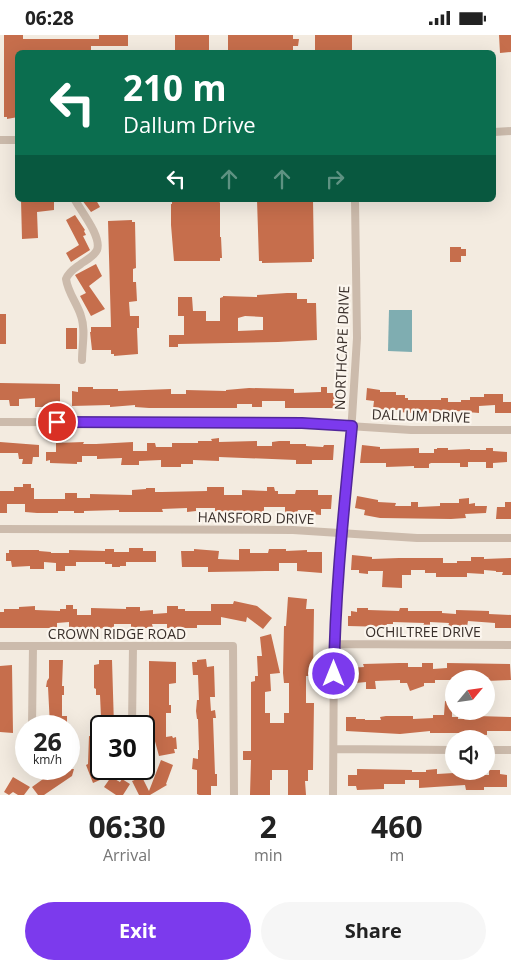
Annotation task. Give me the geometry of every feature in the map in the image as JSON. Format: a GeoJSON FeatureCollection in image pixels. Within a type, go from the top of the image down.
{"type":"FeatureCollection","features":[{"type":"Feature","properties":{"kind":"street"},"geometry":{"type":"LineString","coordinates":[[496,132],[511,131]]}},
{"type":"Feature","properties":{"kind":"street"},"geometry":{"type":"LineString","coordinates":[[0,141],[15,140]]}},
{"type":"Feature","properties":{"kind":"street"},"geometry":{"type":"LineString","coordinates":[[76,202],[95,234],[98,243],[96,251],[91,257],[72,270],[66,279],[82,318],[84,334],[82,360]]}},
{"type":"Feature","properties":{"kind":"street","name":"NORTHCAPE DRIVE"},"geometry":{"type":"LineString","coordinates":[[334,795],[334,644],[341,533],[352,426],[357,338],[355,202]]}},
{"type":"Feature","properties":{"kind":"street","name":"DALLUM DRIVE"},"geometry":{"type":"LineString","coordinates":[[0,422],[302,423],[411,430],[511,430]]}},
{"type":"Feature","properties":{"kind":"street","name":"HANSFORD DRIVE"},"geometry":{"type":"LineString","coordinates":[[0,529],[293,530],[417,537],[511,538]]}},
{"type":"Feature","properties":{"kind":"street","name":"OCHILTREE DRIVE"},"geometry":{"type":"LineString","coordinates":[[334,644],[511,645]]}},
{"type":"Feature","properties":{"kind":"street","name":"CROWN RIDGE ROAD"},"geometry":{"type":"LineString","coordinates":[[0,646],[233,646],[234,795]]}},
{"type":"Feature","properties":{"kind":"street"},"geometry":{"type":"LineString","coordinates":[[32,715],[33,646]]}},
{"type":"Feature","properties":{"kind":"street"},"geometry":{"type":"LineString","coordinates":[[132,715],[133,646]]}},
{"type":"Feature","properties":{"kind":"street"},"geometry":{"type":"LineString","coordinates":[[334,749],[445,750]]}},
{"type":"Feature","properties":{"kind":"street"},"geometry":{"type":"LineString","coordinates":[[495,750],[511,751]]}},
{"type":"Feature","properties":{"kind":"water"},"geometry":{"type":"Polygon","coordinates":[[[389,310],[412,310],[412,352],[388,351],[389,310]]]}},
{"type":"Feature","properties":{"kind":"building"},"geometry":{"type":"Polygon","coordinates":[[[4,35],[23,35],[23,39],[99,39],[99,35],[128,35],[128,46],[91,46],[91,50],[15,50],[15,118],[7,119],[7,117],[4,117],[4,35]]]}},
{"type":"Feature","properties":{"kind":"building"},"geometry":{"type":"Polygon","coordinates":[[[175,35],[209,35],[209,50],[175,50],[175,35]]]}},
{"type":"Feature","properties":{"kind":"building"},"geometry":{"type":"Polygon","coordinates":[[[228,35],[293,35],[293,39],[299,39],[298,46],[293,46],[293,50],[228,50],[228,35]]]}},
{"type":"Feature","properties":{"kind":"building"},"geometry":{"type":"Polygon","coordinates":[[[315,35],[352,35],[352,50],[315,50],[315,35]]]}},
{"type":"Feature","properties":{"kind":"building"},"geometry":{"type":"Polygon","coordinates":[[[499,35],[511,35],[511,52],[500,53],[499,35]]]}},
{"type":"Feature","properties":{"kind":"building"},"geometry":{"type":"Polygon","coordinates":[[[21,202],[54,202],[54,210],[37,212],[38,238],[22,239],[21,202]]]}},
{"type":"Feature","properties":{"kind":"building"},"geometry":{"type":"Polygon","coordinates":[[[84,202],[97,202],[100,207],[91,212],[84,202]]]}},
{"type":"Feature","properties":{"kind":"building"},"geometry":{"type":"Polygon","coordinates":[[[172,202],[220,202],[222,258],[220,258],[220,261],[174,261],[171,225],[172,202]]]}},
{"type":"Feature","properties":{"kind":"building"},"geometry":{"type":"Polygon","coordinates":[[[257,202],[313,202],[314,259],[312,259],[312,262],[262,263],[262,261],[259,261],[257,202]]]}},
{"type":"Feature","properties":{"kind":"building"},"geometry":{"type":"Polygon","coordinates":[[[75,215],[85,230],[86,235],[83,236],[90,250],[71,262],[66,253],[79,245],[66,220],[75,215]]]}},
{"type":"Feature","properties":{"kind":"building"},"geometry":{"type":"Polygon","coordinates":[[[132,220],[132,222],[135,222],[136,268],[133,269],[133,282],[136,282],[137,301],[129,302],[130,316],[139,316],[139,328],[137,328],[138,354],[114,356],[114,354],[111,354],[111,350],[92,350],[90,332],[91,327],[111,327],[108,221],[132,220]]]}},
{"type":"Feature","properties":{"kind":"building"},"geometry":{"type":"Polygon","coordinates":[[[450,247],[466,249],[466,256],[461,256],[461,262],[450,262],[450,247]]]}},
{"type":"Feature","properties":{"kind":"building"},"geometry":{"type":"Polygon","coordinates":[[[96,264],[102,276],[89,286],[105,309],[91,316],[80,296],[86,293],[75,275],[96,264]]]}},
{"type":"Feature","properties":{"kind":"building"},"geometry":{"type":"Polygon","coordinates":[[[297,293],[297,299],[307,299],[307,303],[316,303],[317,340],[178,344],[178,347],[169,347],[169,335],[184,335],[184,316],[178,316],[178,297],[192,297],[193,311],[206,311],[206,321],[220,321],[220,298],[223,296],[257,297],[257,295],[297,293]],[[245,316],[238,318],[238,331],[263,330],[263,317],[245,316]]]}},
{"type":"Feature","properties":{"kind":"building"},"geometry":{"type":"Polygon","coordinates":[[[0,314],[6,314],[6,344],[0,344],[0,314]]]}},
{"type":"Feature","properties":{"kind":"building"},"geometry":{"type":"Polygon","coordinates":[[[66,328],[77,328],[77,349],[66,349],[66,328]]]}},
{"type":"Feature","properties":{"kind":"building"},"geometry":{"type":"Polygon","coordinates":[[[0,383],[60,384],[60,407],[35,407],[35,398],[19,399],[19,406],[10,406],[9,400],[0,400],[0,383]]]}},
{"type":"Feature","properties":{"kind":"building"},"geometry":{"type":"Polygon","coordinates":[[[78,387],[118,389],[118,391],[171,389],[171,394],[186,394],[186,390],[226,391],[249,388],[294,389],[294,393],[321,392],[321,387],[327,387],[327,393],[339,393],[338,408],[285,408],[285,401],[262,401],[262,407],[252,407],[252,404],[237,404],[237,408],[149,408],[135,407],[135,405],[110,407],[110,405],[72,406],[72,391],[78,392],[78,387]]]}},
{"type":"Feature","properties":{"kind":"building"},"geometry":{"type":"Polygon","coordinates":[[[367,388],[380,390],[380,392],[396,392],[396,395],[405,395],[405,398],[408,398],[408,400],[441,400],[441,398],[448,398],[448,402],[470,400],[470,397],[484,397],[484,394],[503,394],[503,402],[511,402],[511,413],[495,413],[495,405],[479,406],[479,413],[456,411],[456,413],[414,413],[373,409],[374,401],[366,400],[367,388]]]}},
{"type":"Feature","properties":{"kind":"building"},"geometry":{"type":"Polygon","coordinates":[[[219,438],[219,442],[257,441],[257,446],[272,446],[272,442],[279,441],[290,441],[290,444],[306,444],[306,446],[323,447],[324,445],[334,445],[333,460],[312,460],[312,464],[296,464],[296,460],[219,457],[219,461],[193,460],[193,464],[181,464],[181,467],[161,467],[161,460],[139,461],[139,465],[121,465],[122,458],[97,459],[97,456],[82,456],[82,462],[77,462],[77,464],[50,463],[50,460],[46,461],[46,452],[56,452],[56,443],[84,442],[83,444],[96,444],[133,442],[133,451],[147,451],[147,443],[155,443],[156,447],[172,447],[172,443],[198,443],[198,441],[212,441],[211,439],[219,438]]]}},
{"type":"Feature","properties":{"kind":"building"},"geometry":{"type":"Polygon","coordinates":[[[0,442],[39,445],[39,457],[33,457],[32,464],[22,464],[23,459],[19,459],[18,453],[0,453],[0,442]]]}},
{"type":"Feature","properties":{"kind":"building"},"geometry":{"type":"Polygon","coordinates":[[[362,445],[380,447],[380,449],[419,448],[419,453],[434,453],[434,449],[437,448],[448,448],[448,450],[486,450],[486,448],[493,448],[493,451],[507,452],[507,462],[493,463],[493,468],[486,468],[486,462],[468,462],[468,467],[460,467],[460,463],[431,463],[429,468],[414,468],[414,466],[386,467],[386,463],[360,463],[362,445]]]}},
{"type":"Feature","properties":{"kind":"building"},"geometry":{"type":"Polygon","coordinates":[[[23,484],[31,484],[31,488],[34,488],[34,499],[65,499],[65,493],[77,493],[77,498],[90,498],[90,494],[132,495],[132,490],[146,488],[155,488],[155,492],[207,491],[207,487],[224,487],[224,495],[242,495],[242,490],[267,491],[267,487],[274,487],[278,494],[295,494],[296,490],[318,490],[318,495],[332,495],[331,509],[321,509],[321,515],[311,514],[311,510],[285,513],[285,507],[264,507],[264,513],[215,511],[215,508],[196,508],[196,511],[187,512],[187,508],[162,509],[163,512],[119,512],[119,510],[84,511],[84,513],[58,511],[58,513],[37,513],[25,512],[25,504],[7,504],[7,513],[0,513],[0,491],[14,491],[14,487],[23,487],[23,484]]]}},
{"type":"Feature","properties":{"kind":"building"},"geometry":{"type":"Polygon","coordinates":[[[357,496],[378,500],[378,502],[396,503],[395,506],[411,506],[411,502],[418,502],[418,507],[440,506],[440,503],[459,503],[459,499],[469,498],[469,504],[475,503],[475,506],[487,506],[486,513],[465,514],[466,518],[380,518],[364,515],[365,510],[355,508],[357,496]]]}},
{"type":"Feature","properties":{"kind":"building"},"geometry":{"type":"Polygon","coordinates":[[[505,502],[511,502],[511,519],[496,519],[497,507],[505,507],[505,502]]]}},
{"type":"Feature","properties":{"kind":"building"},"geometry":{"type":"Polygon","coordinates":[[[129,548],[143,548],[143,551],[156,551],[156,562],[126,562],[126,566],[112,567],[112,564],[105,564],[105,562],[76,562],[76,566],[65,566],[65,571],[56,571],[56,563],[44,562],[44,569],[30,569],[30,566],[12,567],[11,561],[6,561],[6,553],[9,553],[9,550],[69,553],[69,550],[105,551],[105,549],[114,549],[114,552],[129,552],[129,548]]]}},
{"type":"Feature","properties":{"kind":"building"},"geometry":{"type":"Polygon","coordinates":[[[194,549],[219,551],[218,559],[239,560],[239,549],[250,549],[250,553],[268,553],[269,549],[322,552],[322,573],[297,571],[297,563],[279,563],[279,571],[208,572],[208,567],[182,567],[181,551],[194,551],[194,549]]]}},
{"type":"Feature","properties":{"kind":"building"},"geometry":{"type":"Polygon","coordinates":[[[352,555],[372,557],[372,559],[443,558],[443,563],[471,561],[471,557],[484,557],[484,559],[511,558],[511,575],[502,575],[503,572],[484,570],[484,574],[467,573],[467,577],[436,577],[436,573],[425,573],[425,570],[411,570],[411,575],[402,575],[402,588],[382,587],[383,571],[368,571],[368,574],[359,573],[359,570],[351,570],[352,555]]]}},
{"type":"Feature","properties":{"kind":"building"},"geometry":{"type":"Polygon","coordinates":[[[288,597],[307,599],[306,609],[314,609],[313,676],[306,676],[306,703],[314,703],[313,770],[308,770],[308,781],[305,781],[306,795],[288,795],[288,770],[272,770],[270,795],[250,795],[251,760],[243,760],[243,751],[251,751],[251,682],[255,681],[255,676],[258,676],[257,656],[262,656],[260,637],[271,634],[280,673],[270,674],[271,691],[265,692],[265,713],[270,713],[270,723],[284,723],[284,713],[289,713],[289,683],[284,683],[283,673],[284,626],[286,626],[288,597]]]}},
{"type":"Feature","properties":{"kind":"building"},"geometry":{"type":"Polygon","coordinates":[[[234,601],[257,606],[272,618],[263,629],[247,617],[246,622],[221,617],[221,625],[197,625],[197,628],[167,628],[167,624],[152,624],[153,628],[131,628],[131,624],[114,624],[114,628],[82,629],[82,627],[69,628],[69,622],[57,623],[57,628],[0,628],[0,612],[4,612],[4,609],[19,609],[19,607],[35,606],[35,610],[60,611],[60,609],[66,609],[66,605],[73,605],[73,609],[77,609],[77,615],[91,615],[91,608],[126,609],[126,607],[140,607],[140,611],[153,610],[153,614],[167,613],[167,606],[178,606],[178,609],[185,609],[185,611],[211,611],[211,604],[233,604],[234,601]]]}},
{"type":"Feature","properties":{"kind":"building"},"geometry":{"type":"Polygon","coordinates":[[[357,608],[399,611],[400,608],[408,608],[408,611],[442,611],[442,613],[456,614],[456,610],[489,611],[489,614],[511,615],[511,628],[495,628],[495,623],[468,621],[467,627],[448,627],[449,623],[430,622],[430,628],[423,628],[424,623],[393,622],[393,624],[387,624],[387,627],[348,626],[348,616],[351,616],[351,611],[357,612],[357,608]]]}},
{"type":"Feature","properties":{"kind":"building"},"geometry":{"type":"Polygon","coordinates":[[[206,659],[207,667],[214,666],[215,697],[210,697],[211,711],[215,710],[216,718],[213,718],[217,786],[211,786],[211,795],[199,795],[197,794],[197,770],[192,769],[193,758],[198,759],[199,750],[196,711],[197,700],[199,700],[198,675],[193,675],[192,662],[206,659]]]}},
{"type":"Feature","properties":{"kind":"building"},"geometry":{"type":"Polygon","coordinates":[[[49,660],[63,660],[62,686],[64,686],[64,695],[62,695],[62,715],[49,715],[48,687],[46,687],[49,678],[49,660]]]}},
{"type":"Feature","properties":{"kind":"building"},"geometry":{"type":"Polygon","coordinates":[[[99,660],[112,660],[114,715],[101,715],[100,695],[96,695],[96,689],[94,688],[94,665],[99,664],[99,660]]]}},
{"type":"Feature","properties":{"kind":"building"},"geometry":{"type":"Polygon","coordinates":[[[149,661],[176,662],[176,683],[169,684],[171,713],[166,713],[166,737],[176,737],[177,749],[174,749],[175,753],[159,756],[155,741],[155,715],[149,715],[149,661]]]}},
{"type":"Feature","properties":{"kind":"building"},"geometry":{"type":"Polygon","coordinates":[[[408,663],[408,667],[422,667],[422,663],[433,663],[433,669],[447,668],[447,663],[510,664],[511,680],[495,681],[495,670],[445,670],[445,680],[435,680],[435,683],[424,683],[424,686],[410,691],[407,683],[400,683],[400,680],[375,681],[376,689],[366,689],[366,682],[356,683],[355,677],[348,677],[348,668],[364,667],[363,664],[408,663]]]}},
{"type":"Feature","properties":{"kind":"building"},"geometry":{"type":"Polygon","coordinates":[[[12,665],[13,733],[0,732],[0,666],[12,665]]]}},
{"type":"Feature","properties":{"kind":"building"},"geometry":{"type":"Polygon","coordinates":[[[445,701],[445,720],[495,720],[495,717],[511,717],[511,731],[445,730],[445,733],[430,733],[430,731],[400,734],[346,731],[346,717],[381,720],[380,717],[386,716],[413,716],[413,719],[433,718],[433,715],[444,715],[445,701]]]}},
{"type":"Feature","properties":{"kind":"building"},"geometry":{"type":"Polygon","coordinates":[[[89,736],[90,775],[86,765],[88,764],[89,736]]]}},
{"type":"Feature","properties":{"kind":"building"},"geometry":{"type":"Polygon","coordinates":[[[161,760],[173,765],[167,785],[150,795],[139,795],[132,781],[144,780],[149,791],[153,780],[155,780],[161,760]]]}},
{"type":"Feature","properties":{"kind":"building"},"geometry":{"type":"Polygon","coordinates":[[[357,769],[426,772],[426,770],[437,769],[437,774],[445,774],[445,780],[495,780],[495,770],[500,770],[500,774],[507,775],[507,787],[484,787],[484,790],[466,790],[465,785],[419,788],[419,780],[405,780],[405,784],[384,784],[384,789],[357,790],[356,786],[348,786],[348,775],[357,775],[357,769]]]}},
{"type":"Feature","properties":{"kind":"building"},"geometry":{"type":"Polygon","coordinates":[[[13,777],[15,780],[30,787],[24,795],[18,795],[13,792],[9,795],[4,792],[13,777]]]}},
{"type":"Feature","properties":{"kind":"building"},"geometry":{"type":"Polygon","coordinates":[[[42,780],[66,780],[44,795],[38,795],[32,787],[42,780]]]}},
{"type":"Feature","properties":{"kind":"building"},"geometry":{"type":"Polygon","coordinates":[[[109,780],[120,782],[124,780],[130,784],[123,795],[116,795],[104,787],[109,780]]]}},
{"type":"Feature","properties":{"kind":"route"},"geometry":{"type":"LineString","coordinates":[[57,422],[302,423],[352,426],[341,533],[334,674]]}}]}
